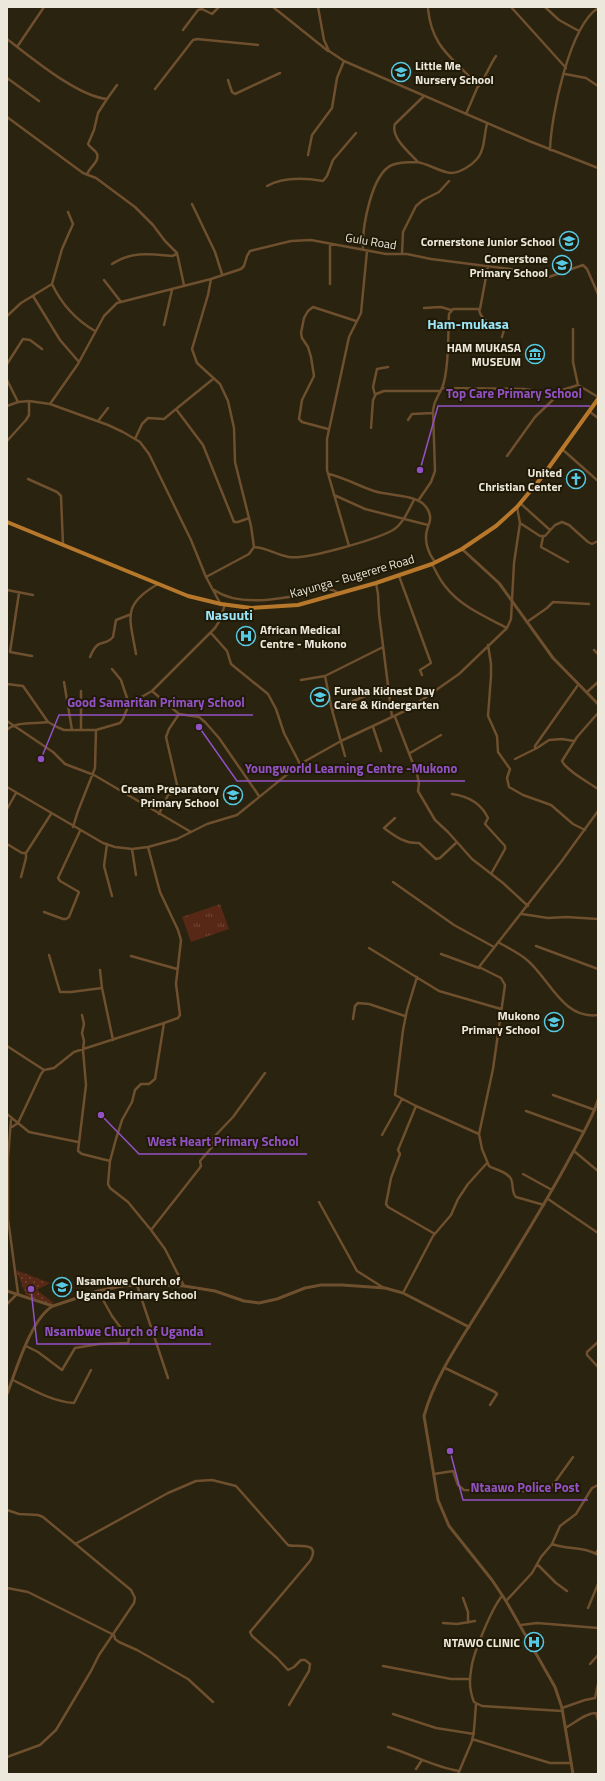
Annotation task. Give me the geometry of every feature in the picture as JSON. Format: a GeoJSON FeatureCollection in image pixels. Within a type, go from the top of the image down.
{"type":"FeatureCollection","features":[{"type":"Feature","properties":{"kind":"main road","name":"Kayunga - Bugerere Road"},"geometry":{"type":"LineString","coordinates":[[7,522],[188,596],[223,604],[251,608],[298,605],[376,583],[433,563],[462,549],[496,526],[518,505],[542,477],[590,412],[598,398]]}},
{"type":"Feature","properties":{"kind":"street"},"geometry":{"type":"LineString","coordinates":[[17,47],[44,7]]}},
{"type":"Feature","properties":{"kind":"street"},"geometry":{"type":"LineString","coordinates":[[183,30],[198,10],[202,9],[212,14],[218,7]]}},
{"type":"Feature","properties":{"kind":"street"},"geometry":{"type":"LineString","coordinates":[[273,7],[317,44],[344,61],[488,124],[598,168]]}},
{"type":"Feature","properties":{"kind":"street"},"geometry":{"type":"LineString","coordinates":[[318,7],[324,40],[329,51]]}},
{"type":"Feature","properties":{"kind":"street"},"geometry":{"type":"LineString","coordinates":[[511,7],[566,68]]}},
{"type":"Feature","properties":{"kind":"street"},"geometry":{"type":"LineString","coordinates":[[545,7],[569,26],[579,31]]}},
{"type":"Feature","properties":{"kind":"street"},"geometry":{"type":"LineString","coordinates":[[550,150],[550,136],[556,106],[573,45],[584,23],[598,8]]}},
{"type":"Feature","properties":{"kind":"street"},"geometry":{"type":"LineString","coordinates":[[428,9],[430,23],[437,42],[478,88]]}},
{"type":"Feature","properties":{"kind":"street"},"geometry":{"type":"LineString","coordinates":[[7,39],[68,83],[98,98],[107,99]]}},
{"type":"Feature","properties":{"kind":"street"},"geometry":{"type":"LineString","coordinates":[[155,89],[193,40],[197,39],[258,45]]}},
{"type":"Feature","properties":{"kind":"street"},"geometry":{"type":"LineString","coordinates":[[466,114],[489,66],[496,56]]}},
{"type":"Feature","properties":{"kind":"street"},"geometry":{"type":"LineString","coordinates":[[308,155],[312,135],[332,108],[336,93],[337,78],[344,61]]}},
{"type":"Feature","properties":{"kind":"street"},"geometry":{"type":"LineString","coordinates":[[228,80],[232,92],[235,94],[280,73]]}},
{"type":"Feature","properties":{"kind":"street"},"geometry":{"type":"LineString","coordinates":[[565,74],[586,78],[598,86]]}},
{"type":"Feature","properties":{"kind":"street"},"geometry":{"type":"LineString","coordinates":[[7,78],[39,101]]}},
{"type":"Feature","properties":{"kind":"street"},"geometry":{"type":"LineString","coordinates":[[87,175],[88,170],[94,164],[98,156],[97,152],[88,144],[94,130],[98,113],[117,85]]}},
{"type":"Feature","properties":{"kind":"street"},"geometry":{"type":"LineString","coordinates":[[418,162],[395,135],[394,129],[395,124],[424,96]]}},
{"type":"Feature","properties":{"kind":"street"},"geometry":{"type":"LineString","coordinates":[[7,117],[87,175],[96,178],[144,215],[177,254],[184,285]]}},
{"type":"Feature","properties":{"kind":"street"},"geometry":{"type":"LineString","coordinates":[[363,249],[364,223],[372,195],[377,183],[391,165],[402,162],[418,162],[451,173],[458,172],[477,159],[481,153],[488,124]]}},
{"type":"Feature","properties":{"kind":"street"},"geometry":{"type":"LineString","coordinates":[[267,186],[286,180],[323,181],[327,176],[332,160],[356,133]]}},
{"type":"Feature","properties":{"kind":"street"},"geometry":{"type":"LineString","coordinates":[[402,254],[403,232],[416,206],[423,200],[439,192],[450,182]]}},
{"type":"Feature","properties":{"kind":"street"},"geometry":{"type":"LineString","coordinates":[[50,404],[79,362],[95,331],[108,312],[117,303],[172,290],[184,285],[211,279],[222,274],[213,248],[192,204]]}},
{"type":"Feature","properties":{"kind":"street"},"geometry":{"type":"LineString","coordinates":[[7,316],[20,303],[52,284],[62,249],[74,224],[68,212]]}},
{"type":"Feature","properties":{"kind":"street","name":"Gulu Road"},"geometry":{"type":"LineString","coordinates":[[222,274],[244,266],[250,251],[291,241],[311,240],[386,254],[402,254],[431,260],[525,271],[546,278],[583,265],[587,269],[598,294]]}},
{"type":"Feature","properties":{"kind":"street"},"geometry":{"type":"LineString","coordinates":[[330,244],[330,284]]}},
{"type":"Feature","properties":{"kind":"street"},"geometry":{"type":"LineString","coordinates":[[349,546],[333,495],[327,470],[326,457],[328,428],[348,337],[361,313],[367,251]]}},
{"type":"Feature","properties":{"kind":"street"},"geometry":{"type":"LineString","coordinates":[[112,264],[127,256],[138,254],[172,256],[177,254]]}},
{"type":"Feature","properties":{"kind":"street"},"geometry":{"type":"LineString","coordinates":[[488,266],[479,309],[480,314],[487,322],[504,330],[502,337]]}},
{"type":"Feature","properties":{"kind":"street"},"geometry":{"type":"LineString","coordinates":[[206,577],[249,554],[254,548],[250,518],[235,462],[234,428],[228,401],[220,384],[197,363],[192,349],[208,295],[211,279]]}},
{"type":"Feature","properties":{"kind":"street"},"geometry":{"type":"LineString","coordinates":[[104,280],[121,302]]}},
{"type":"Feature","properties":{"kind":"street"},"geometry":{"type":"LineString","coordinates":[[52,284],[62,302],[71,312],[85,325],[95,331]]}},
{"type":"Feature","properties":{"kind":"street"},"geometry":{"type":"LineString","coordinates":[[164,325],[172,290]]}},
{"type":"Feature","properties":{"kind":"street"},"geometry":{"type":"LineString","coordinates":[[33,296],[60,340],[79,362]]}},
{"type":"Feature","properties":{"kind":"street"},"geometry":{"type":"LineString","coordinates":[[328,428],[302,422],[299,419],[302,400],[314,376],[308,347],[302,338],[301,333],[304,318],[308,311],[313,307],[356,321]]}},
{"type":"Feature","properties":{"kind":"street"},"geometry":{"type":"LineString","coordinates":[[424,308],[440,307],[451,310],[479,309]]}},
{"type":"Feature","properties":{"kind":"street"},"geometry":{"type":"LineString","coordinates":[[418,501],[431,482],[435,471],[434,401],[442,388],[448,358],[449,314],[451,310]]}},
{"type":"Feature","properties":{"kind":"street"},"geometry":{"type":"LineString","coordinates":[[572,329],[573,362],[578,385],[598,398]]}},
{"type":"Feature","properties":{"kind":"street"},"geometry":{"type":"LineString","coordinates":[[7,364],[23,339],[30,340],[42,349]]}},
{"type":"Feature","properties":{"kind":"street"},"geometry":{"type":"LineString","coordinates":[[375,396],[373,387],[376,369],[388,367]]}},
{"type":"Feature","properties":{"kind":"street"},"geometry":{"type":"LineString","coordinates":[[135,439],[142,424],[148,418],[164,419],[213,378]]}},
{"type":"Feature","properties":{"kind":"street"},"geometry":{"type":"LineString","coordinates":[[7,380],[18,402]]}},
{"type":"Feature","properties":{"kind":"street"},"geometry":{"type":"LineString","coordinates":[[442,388],[524,389],[553,393],[561,392],[578,385]]}},
{"type":"Feature","properties":{"kind":"street"},"geometry":{"type":"LineString","coordinates":[[371,428],[373,400],[376,394],[384,391],[440,391]]}},
{"type":"Feature","properties":{"kind":"street"},"geometry":{"type":"LineString","coordinates":[[507,456],[535,417],[561,392]]}},
{"type":"Feature","properties":{"kind":"street"},"geometry":{"type":"LineString","coordinates":[[7,441],[26,420],[29,414],[29,401]]}},
{"type":"Feature","properties":{"kind":"street"},"geometry":{"type":"LineString","coordinates":[[7,406],[18,402],[29,401],[50,404],[98,421],[135,439],[143,445],[149,454],[191,540],[206,577],[223,604],[220,620],[211,633],[152,690],[129,704],[120,723],[96,730],[64,730],[48,722],[23,686],[7,684]]}},
{"type":"Feature","properties":{"kind":"street"},"geometry":{"type":"LineString","coordinates":[[98,421],[108,408]]}},
{"type":"Feature","properties":{"kind":"street"},"geometry":{"type":"LineString","coordinates":[[176,409],[203,445],[234,522],[250,518]]}},
{"type":"Feature","properties":{"kind":"street"},"geometry":{"type":"LineString","coordinates":[[590,412],[598,418]]}},
{"type":"Feature","properties":{"kind":"street"},"geometry":{"type":"LineString","coordinates":[[408,420],[412,414],[433,413]]}},
{"type":"Feature","properties":{"kind":"street"},"geometry":{"type":"LineString","coordinates":[[562,449],[598,481]]}},
{"type":"Feature","properties":{"kind":"street"},"geometry":{"type":"LineString","coordinates":[[329,474],[347,479],[376,492],[404,496],[418,501],[429,512],[430,522],[428,524],[426,542],[433,563],[444,585],[456,598],[482,616],[507,628]]}},
{"type":"Feature","properties":{"kind":"street"},"geometry":{"type":"LineString","coordinates":[[28,479],[57,492],[61,496],[63,545]]}},
{"type":"Feature","properties":{"kind":"street"},"geometry":{"type":"LineString","coordinates":[[333,495],[365,509],[428,524]]}},
{"type":"Feature","properties":{"kind":"street"},"geometry":{"type":"LineString","coordinates":[[254,548],[265,548],[290,557],[328,552],[349,546],[393,530],[403,519],[414,500]]}},
{"type":"Feature","properties":{"kind":"street"},"geometry":{"type":"LineString","coordinates":[[7,787],[80,831],[107,844],[132,849],[148,847],[237,815],[300,764],[341,741],[409,709],[448,682],[466,668],[507,628],[511,619],[514,563],[520,523],[518,505]]}},
{"type":"Feature","properties":{"kind":"street"},"geometry":{"type":"LineString","coordinates":[[518,505],[550,530]]}},
{"type":"Feature","properties":{"kind":"street"},"geometry":{"type":"LineString","coordinates":[[568,562],[542,547],[543,537],[560,522],[564,522],[592,544],[598,541]]}},
{"type":"Feature","properties":{"kind":"street"},"geometry":{"type":"LineString","coordinates":[[520,523],[543,537]]}},
{"type":"Feature","properties":{"kind":"street"},"geometry":{"type":"LineString","coordinates":[[462,549],[495,580],[511,599],[553,658],[598,704]]}},
{"type":"Feature","properties":{"kind":"street"},"geometry":{"type":"LineString","coordinates":[[399,575],[431,663],[420,670],[422,675]]}},
{"type":"Feature","properties":{"kind":"street"},"geometry":{"type":"LineString","coordinates":[[376,583],[383,647],[394,717],[410,753],[418,777],[418,792],[435,820],[457,842],[472,860],[491,874],[528,906]]}},
{"type":"Feature","properties":{"kind":"street"},"geometry":{"type":"LineString","coordinates":[[136,654],[129,615],[132,608],[143,593],[158,584]]}},
{"type":"Feature","properties":{"kind":"street"},"geometry":{"type":"LineString","coordinates":[[214,589],[224,596],[251,599],[288,596],[325,589],[332,589],[338,593]]}},
{"type":"Feature","properties":{"kind":"street"},"geometry":{"type":"LineString","coordinates":[[7,590],[33,595]]}},
{"type":"Feature","properties":{"kind":"street"},"geometry":{"type":"LineString","coordinates":[[20,593],[10,652],[32,656]]}},
{"type":"Feature","properties":{"kind":"street"},"geometry":{"type":"LineString","coordinates":[[527,622],[553,602],[589,604]]}},
{"type":"Feature","properties":{"kind":"street"},"geometry":{"type":"LineString","coordinates":[[90,658],[94,648],[98,644],[109,641],[113,637],[116,620],[129,615]]}},
{"type":"Feature","properties":{"kind":"street"},"geometry":{"type":"LineString","coordinates":[[211,633],[227,650],[231,664],[268,694],[276,709],[284,733],[300,764]]}},
{"type":"Feature","properties":{"kind":"street"},"geometry":{"type":"LineString","coordinates":[[488,645],[491,664],[488,716],[497,736],[498,752],[510,769],[507,778],[509,787],[523,795],[551,805],[573,824],[585,830]]}},
{"type":"Feature","properties":{"kind":"street"},"geometry":{"type":"LineString","coordinates":[[301,680],[325,676],[336,672],[359,658],[383,647]]}},
{"type":"Feature","properties":{"kind":"street"},"geometry":{"type":"LineString","coordinates":[[594,650],[598,654]]}},
{"type":"Feature","properties":{"kind":"street"},"geometry":{"type":"LineString","coordinates":[[112,669],[121,680],[129,704]]}},
{"type":"Feature","properties":{"kind":"street"},"geometry":{"type":"LineString","coordinates":[[325,676],[332,710],[345,756]]}},
{"type":"Feature","properties":{"kind":"street"},"geometry":{"type":"LineString","coordinates":[[64,682],[72,730]]}},
{"type":"Feature","properties":{"kind":"street"},"geometry":{"type":"LineString","coordinates":[[586,693],[598,682]]}},
{"type":"Feature","properties":{"kind":"street"},"geometry":{"type":"LineString","coordinates":[[535,750],[535,746],[578,685]]}},
{"type":"Feature","properties":{"kind":"street"},"geometry":{"type":"LineString","coordinates":[[332,710],[389,686]]}},
{"type":"Feature","properties":{"kind":"street"},"geometry":{"type":"LineString","coordinates":[[152,690],[179,714],[199,717],[205,722],[219,738],[259,796]]}},
{"type":"Feature","properties":{"kind":"street"},"geometry":{"type":"LineString","coordinates":[[81,691],[81,730]]}},
{"type":"Feature","properties":{"kind":"street"},"geometry":{"type":"LineString","coordinates":[[598,713],[574,741],[562,761],[564,765],[598,789]]}},
{"type":"Feature","properties":{"kind":"street"},"geometry":{"type":"LineString","coordinates":[[159,814],[168,795],[176,792],[178,789],[166,737],[169,729],[174,725],[179,714]]}},
{"type":"Feature","properties":{"kind":"street"},"geometry":{"type":"LineString","coordinates":[[7,721],[53,752],[65,764],[94,774],[191,832]]}},
{"type":"Feature","properties":{"kind":"street"},"geometry":{"type":"LineString","coordinates":[[7,730],[24,723],[48,722]]}},
{"type":"Feature","properties":{"kind":"street"},"geometry":{"type":"LineString","coordinates":[[373,727],[381,751]]}},
{"type":"Feature","properties":{"kind":"street"},"geometry":{"type":"LineString","coordinates":[[73,827],[78,811],[94,774],[96,764],[96,730]]}},
{"type":"Feature","properties":{"kind":"street"},"geometry":{"type":"LineString","coordinates":[[410,753],[441,735]]}},
{"type":"Feature","properties":{"kind":"street"},"geometry":{"type":"LineString","coordinates":[[515,758],[535,750],[549,740],[562,739],[574,741]]}},
{"type":"Feature","properties":{"kind":"street"},"geometry":{"type":"LineString","coordinates":[[7,810],[16,793]]}},
{"type":"Feature","properties":{"kind":"street"},"geometry":{"type":"LineString","coordinates":[[452,794],[465,796],[471,799],[485,811],[488,818],[485,824],[504,844],[505,849],[491,874]]}},
{"type":"Feature","properties":{"kind":"street"},"geometry":{"type":"LineString","coordinates":[[479,968],[494,947],[522,914],[598,811]]}},
{"type":"Feature","properties":{"kind":"street"},"geometry":{"type":"LineString","coordinates":[[20,877],[26,854],[51,814]]}},
{"type":"Feature","properties":{"kind":"street"},"geometry":{"type":"LineString","coordinates":[[395,818],[384,828],[404,841],[419,843],[436,859],[440,858],[457,842]]}},
{"type":"Feature","properties":{"kind":"street"},"geometry":{"type":"LineString","coordinates":[[44,912],[63,919],[69,917],[79,892],[60,881],[58,878],[80,831]]}},
{"type":"Feature","properties":{"kind":"street"},"geometry":{"type":"LineString","coordinates":[[7,844],[26,854]]}},
{"type":"Feature","properties":{"kind":"street"},"geometry":{"type":"LineString","coordinates":[[107,844],[104,866],[112,896]]}},
{"type":"Feature","properties":{"kind":"street"},"geometry":{"type":"LineString","coordinates":[[7,1046],[44,1070],[54,1068],[70,1055],[178,1018],[180,1015],[176,984],[181,940],[178,930],[160,892],[148,847]]}},
{"type":"Feature","properties":{"kind":"street"},"geometry":{"type":"LineString","coordinates":[[132,849],[136,875]]}},
{"type":"Feature","properties":{"kind":"street"},"geometry":{"type":"LineString","coordinates":[[393,882],[454,925],[494,947]]}},
{"type":"Feature","properties":{"kind":"street"},"geometry":{"type":"LineString","coordinates":[[522,914],[548,918],[566,916],[598,919]]}},
{"type":"Feature","properties":{"kind":"street"},"geometry":{"type":"LineString","coordinates":[[498,942],[527,960],[546,980],[555,994],[567,1006],[581,1013],[598,1014]]}},
{"type":"Feature","properties":{"kind":"street"},"geometry":{"type":"LineString","coordinates":[[536,946],[598,969]]}},
{"type":"Feature","properties":{"kind":"street"},"geometry":{"type":"LineString","coordinates":[[369,948],[442,992],[501,1009]]}},
{"type":"Feature","properties":{"kind":"street"},"geometry":{"type":"LineString","coordinates":[[442,954],[479,968],[501,978],[504,981],[489,1094],[479,1134],[487,1163],[491,1168],[504,1172],[509,1177],[514,1195],[516,1197],[544,1205]]}},
{"type":"Feature","properties":{"kind":"street"},"geometry":{"type":"LineString","coordinates":[[49,955],[60,992],[102,988]]}},
{"type":"Feature","properties":{"kind":"street"},"geometry":{"type":"LineString","coordinates":[[131,956],[177,969]]}},
{"type":"Feature","properties":{"kind":"street"},"geometry":{"type":"LineString","coordinates":[[100,970],[102,988],[113,1040]]}},
{"type":"Feature","properties":{"kind":"street"},"geometry":{"type":"LineString","coordinates":[[418,977],[405,1016],[395,1091],[396,1097],[479,1134]]}},
{"type":"Feature","properties":{"kind":"street"},"geometry":{"type":"LineString","coordinates":[[353,1020],[355,1006],[358,1003],[369,1004],[405,1016]]}},
{"type":"Feature","properties":{"kind":"street"},"geometry":{"type":"LineString","coordinates":[[82,1015],[84,1024],[82,1033],[84,1041],[83,1050],[86,1085],[78,1142],[79,1153],[110,1161]]}},
{"type":"Feature","properties":{"kind":"street"},"geometry":{"type":"LineString","coordinates":[[164,1023],[155,1080],[150,1084],[141,1084],[135,1090],[132,1102],[122,1120],[110,1161],[108,1184],[110,1188],[128,1202],[151,1230],[165,1250],[184,1286]]}},
{"type":"Feature","properties":{"kind":"street"},"geometry":{"type":"LineString","coordinates":[[11,1127],[18,1123],[44,1070]]}},
{"type":"Feature","properties":{"kind":"street"},"geometry":{"type":"LineString","coordinates":[[151,1230],[199,1169],[201,1166],[200,1161],[213,1146],[212,1139],[233,1117],[266,1073]]}},
{"type":"Feature","properties":{"kind":"street"},"geometry":{"type":"LineString","coordinates":[[553,1095],[595,1110]]}},
{"type":"Feature","properties":{"kind":"street"},"geometry":{"type":"LineString","coordinates":[[382,1135],[402,1099]]}},
{"type":"Feature","properties":{"kind":"street"},"geometry":{"type":"LineString","coordinates":[[573,1774],[562,1710],[556,1687],[506,1601],[445,1519],[438,1500],[424,1416],[445,1368],[548,1199],[584,1132],[595,1110],[598,1100]]}},
{"type":"Feature","properties":{"kind":"street"},"geometry":{"type":"LineString","coordinates":[[416,1106],[398,1150],[400,1154],[391,1178],[386,1204],[388,1207],[435,1234]]}},
{"type":"Feature","properties":{"kind":"street"},"geometry":{"type":"LineString","coordinates":[[526,1111],[584,1132]]}},
{"type":"Feature","properties":{"kind":"street"},"geometry":{"type":"LineString","coordinates":[[7,1114],[29,1132],[78,1142]]}},
{"type":"Feature","properties":{"kind":"street"},"geometry":{"type":"LineString","coordinates":[[11,1118],[8,1158],[8,1219],[18,1293]]}},
{"type":"Feature","properties":{"kind":"street"},"geometry":{"type":"LineString","coordinates":[[7,1136],[11,1134]]}},
{"type":"Feature","properties":{"kind":"street"},"geometry":{"type":"LineString","coordinates":[[574,1151],[598,1171]]}},
{"type":"Feature","properties":{"kind":"street"},"geometry":{"type":"LineString","coordinates":[[404,1293],[425,1250],[435,1234],[451,1216],[458,1199],[468,1184],[487,1163]]}},
{"type":"Feature","properties":{"kind":"street"},"geometry":{"type":"LineString","coordinates":[[523,1174],[553,1190]]}},
{"type":"Feature","properties":{"kind":"street"},"geometry":{"type":"LineString","coordinates":[[548,1199],[598,1233]]}},
{"type":"Feature","properties":{"kind":"street"},"geometry":{"type":"LineString","coordinates":[[319,1202],[357,1271],[385,1288]]}},
{"type":"Feature","properties":{"kind":"street"},"geometry":{"type":"LineString","coordinates":[[7,1394],[26,1346],[41,1316],[53,1306],[98,1291],[122,1286],[184,1286],[215,1291],[244,1301],[260,1303],[321,1284],[385,1288],[404,1293],[469,1327]]}},
{"type":"Feature","properties":{"kind":"street"},"geometry":{"type":"LineString","coordinates":[[137,1285],[168,1378]]}},
{"type":"Feature","properties":{"kind":"street"},"geometry":{"type":"LineString","coordinates":[[7,1291],[18,1293],[53,1306]]}},
{"type":"Feature","properties":{"kind":"street"},"geometry":{"type":"LineString","coordinates":[[26,1346],[38,1352],[62,1370],[75,1348],[99,1344],[128,1343],[130,1339],[112,1316],[98,1291]]}},
{"type":"Feature","properties":{"kind":"street"},"geometry":{"type":"LineString","coordinates":[[7,1304],[18,1293]]}},
{"type":"Feature","properties":{"kind":"street"},"geometry":{"type":"LineString","coordinates":[[597,1364],[587,1352],[598,1342]]}},
{"type":"Feature","properties":{"kind":"street"},"geometry":{"type":"LineString","coordinates":[[445,1368],[495,1392],[497,1394],[490,1405]]}},
{"type":"Feature","properties":{"kind":"street"},"geometry":{"type":"LineString","coordinates":[[13,1380],[42,1394],[68,1403],[74,1403],[91,1370]]}},
{"type":"Feature","properties":{"kind":"street"},"geometry":{"type":"LineString","coordinates":[[434,1474],[453,1471],[458,1485],[464,1490],[526,1490],[544,1492],[550,1489],[573,1457]]}},
{"type":"Feature","properties":{"kind":"street"},"geometry":{"type":"LineString","coordinates":[[75,1544],[168,1493],[196,1481],[212,1480],[236,1486],[287,1544],[290,1546],[306,1546],[312,1549],[313,1553],[310,1561],[250,1632],[252,1636],[278,1658],[288,1670],[294,1668],[301,1660],[306,1660],[310,1664],[309,1671],[289,1705]]}},
{"type":"Feature","properties":{"kind":"street"},"geometry":{"type":"LineString","coordinates":[[506,1601],[532,1573],[552,1544],[560,1526],[576,1514],[592,1488],[598,1485]]}},
{"type":"Feature","properties":{"kind":"street"},"geometry":{"type":"LineString","coordinates":[[7,1510],[19,1514],[38,1515],[43,1517],[134,1594],[135,1598],[134,1603],[114,1635],[99,1655],[56,1730],[40,1745],[7,1757]]}},
{"type":"Feature","properties":{"kind":"street"},"geometry":{"type":"LineString","coordinates":[[552,1544],[561,1547],[586,1550],[597,1554],[598,1550]]}},
{"type":"Feature","properties":{"kind":"street"},"geometry":{"type":"LineString","coordinates":[[537,1564],[556,1583],[567,1590]]}},
{"type":"Feature","properties":{"kind":"street"},"geometry":{"type":"LineString","coordinates":[[588,1608],[598,1584]]}},
{"type":"Feature","properties":{"kind":"street"},"geometry":{"type":"LineString","coordinates":[[7,1588],[28,1592],[114,1635],[115,1639],[119,1642],[137,1650],[188,1679],[213,1702]]}},
{"type":"Feature","properties":{"kind":"street"},"geometry":{"type":"LineString","coordinates":[[388,1747],[439,1768],[458,1772],[474,1734],[476,1704],[471,1693],[471,1669],[476,1652],[491,1615],[502,1596]]}},
{"type":"Feature","properties":{"kind":"street"},"geometry":{"type":"LineString","coordinates":[[463,1598],[468,1612],[468,1623]]}},
{"type":"Feature","properties":{"kind":"street"},"geometry":{"type":"LineString","coordinates":[[443,1623],[468,1623],[475,1621]]}},
{"type":"Feature","properties":{"kind":"street"},"geometry":{"type":"LineString","coordinates":[[521,1625],[537,1623],[598,1628]]}},
{"type":"Feature","properties":{"kind":"street"},"geometry":{"type":"LineString","coordinates":[[590,1664],[598,1655]]}},
{"type":"Feature","properties":{"kind":"street"},"geometry":{"type":"LineString","coordinates":[[384,1666],[451,1679],[470,1679]]}},
{"type":"Feature","properties":{"kind":"street"},"geometry":{"type":"LineString","coordinates":[[476,1704],[482,1706],[562,1710],[596,1698],[598,1684]]}},
{"type":"Feature","properties":{"kind":"street"},"geometry":{"type":"LineString","coordinates":[[565,1728],[585,1715],[592,1713],[596,1713],[598,1720]]}},
{"type":"Feature","properties":{"kind":"street"},"geometry":{"type":"LineString","coordinates":[[393,1714],[436,1728],[474,1734]]}},
{"type":"Feature","properties":{"kind":"street"},"geometry":{"type":"LineString","coordinates":[[472,1739],[550,1763],[572,1764]]}},
{"type":"Feature","properties":{"kind":"street"},"geometry":{"type":"LineString","coordinates":[[416,1769],[422,1760]]}},
{"type":"Feature","properties":{"kind":"green space"},"geometry":{"type":"Polygon","coordinates":[[[220,904],[229,929],[191,942],[182,917],[220,904]]]}},
{"type":"Feature","properties":{"kind":"green space"},"geometry":{"type":"Polygon","coordinates":[[[16,1270],[50,1283],[37,1290],[54,1303],[51,1304],[26,1295],[16,1270]]]}},
{"type":"Feature","properties":{"kind":"place","name":"Little Me Nursery School"},"geometry":{"type":"Point","coordinates":[401,72]}},
{"type":"Feature","properties":{"kind":"place","name":"Cornerstone Junior School"},"geometry":{"type":"Point","coordinates":[569,241]}},
{"type":"Feature","properties":{"kind":"place","name":"Cornerstone Primary School"},"geometry":{"type":"Point","coordinates":[562,265]}},
{"type":"Feature","properties":{"kind":"place","name":"HAM MUKASA MUSEUM"},"geometry":{"type":"Point","coordinates":[535,354]}},
{"type":"Feature","properties":{"kind":"place","name":"Top Care Primary School"},"geometry":{"type":"Point","coordinates":[420,470]}},
{"type":"Feature","properties":{"kind":"place","name":"United Christian Center"},"geometry":{"type":"Point","coordinates":[576,479]}},
{"type":"Feature","properties":{"kind":"place","name":"African Medical Centre - Mukono"},"geometry":{"type":"Point","coordinates":[246,636]}},
{"type":"Feature","properties":{"kind":"place","name":"Furaha Kidnest Day Care & Kindergarten"},"geometry":{"type":"Point","coordinates":[320,697]}},
{"type":"Feature","properties":{"kind":"place","name":"Youngworld Learning Centre -Mukono"},"geometry":{"type":"Point","coordinates":[199,727]}},
{"type":"Feature","properties":{"kind":"place","name":"Good Samaritan Primary School"},"geometry":{"type":"Point","coordinates":[41,759]}},
{"type":"Feature","properties":{"kind":"place","name":"Cream Preparatory Primary School"},"geometry":{"type":"Point","coordinates":[233,795]}},
{"type":"Feature","properties":{"kind":"place","name":"Mukono Primary School"},"geometry":{"type":"Point","coordinates":[554,1022]}},
{"type":"Feature","properties":{"kind":"place","name":"West Heart Primary School"},"geometry":{"type":"Point","coordinates":[101,1115]}},
{"type":"Feature","properties":{"kind":"place","name":"Nsambwe Church of Uganda Primary School"},"geometry":{"type":"Point","coordinates":[62,1287]}},
{"type":"Feature","properties":{"kind":"place","name":"Nsambwe Church of Uganda"},"geometry":{"type":"Point","coordinates":[31,1289]}},
{"type":"Feature","properties":{"kind":"place","name":"Ntaawo Police Post"},"geometry":{"type":"Point","coordinates":[450,1451]}},
{"type":"Feature","properties":{"kind":"place","name":"NTAWO CLINIC"},"geometry":{"type":"Point","coordinates":[534,1642]}},
{"type":"Feature","properties":{"kind":"district","name":"Ham-mukasa"},"geometry":{"type":"Point","coordinates":[468,323]}},
{"type":"Feature","properties":{"kind":"district","name":"Nasuuti"},"geometry":{"type":"Point","coordinates":[229,614]}}]}
